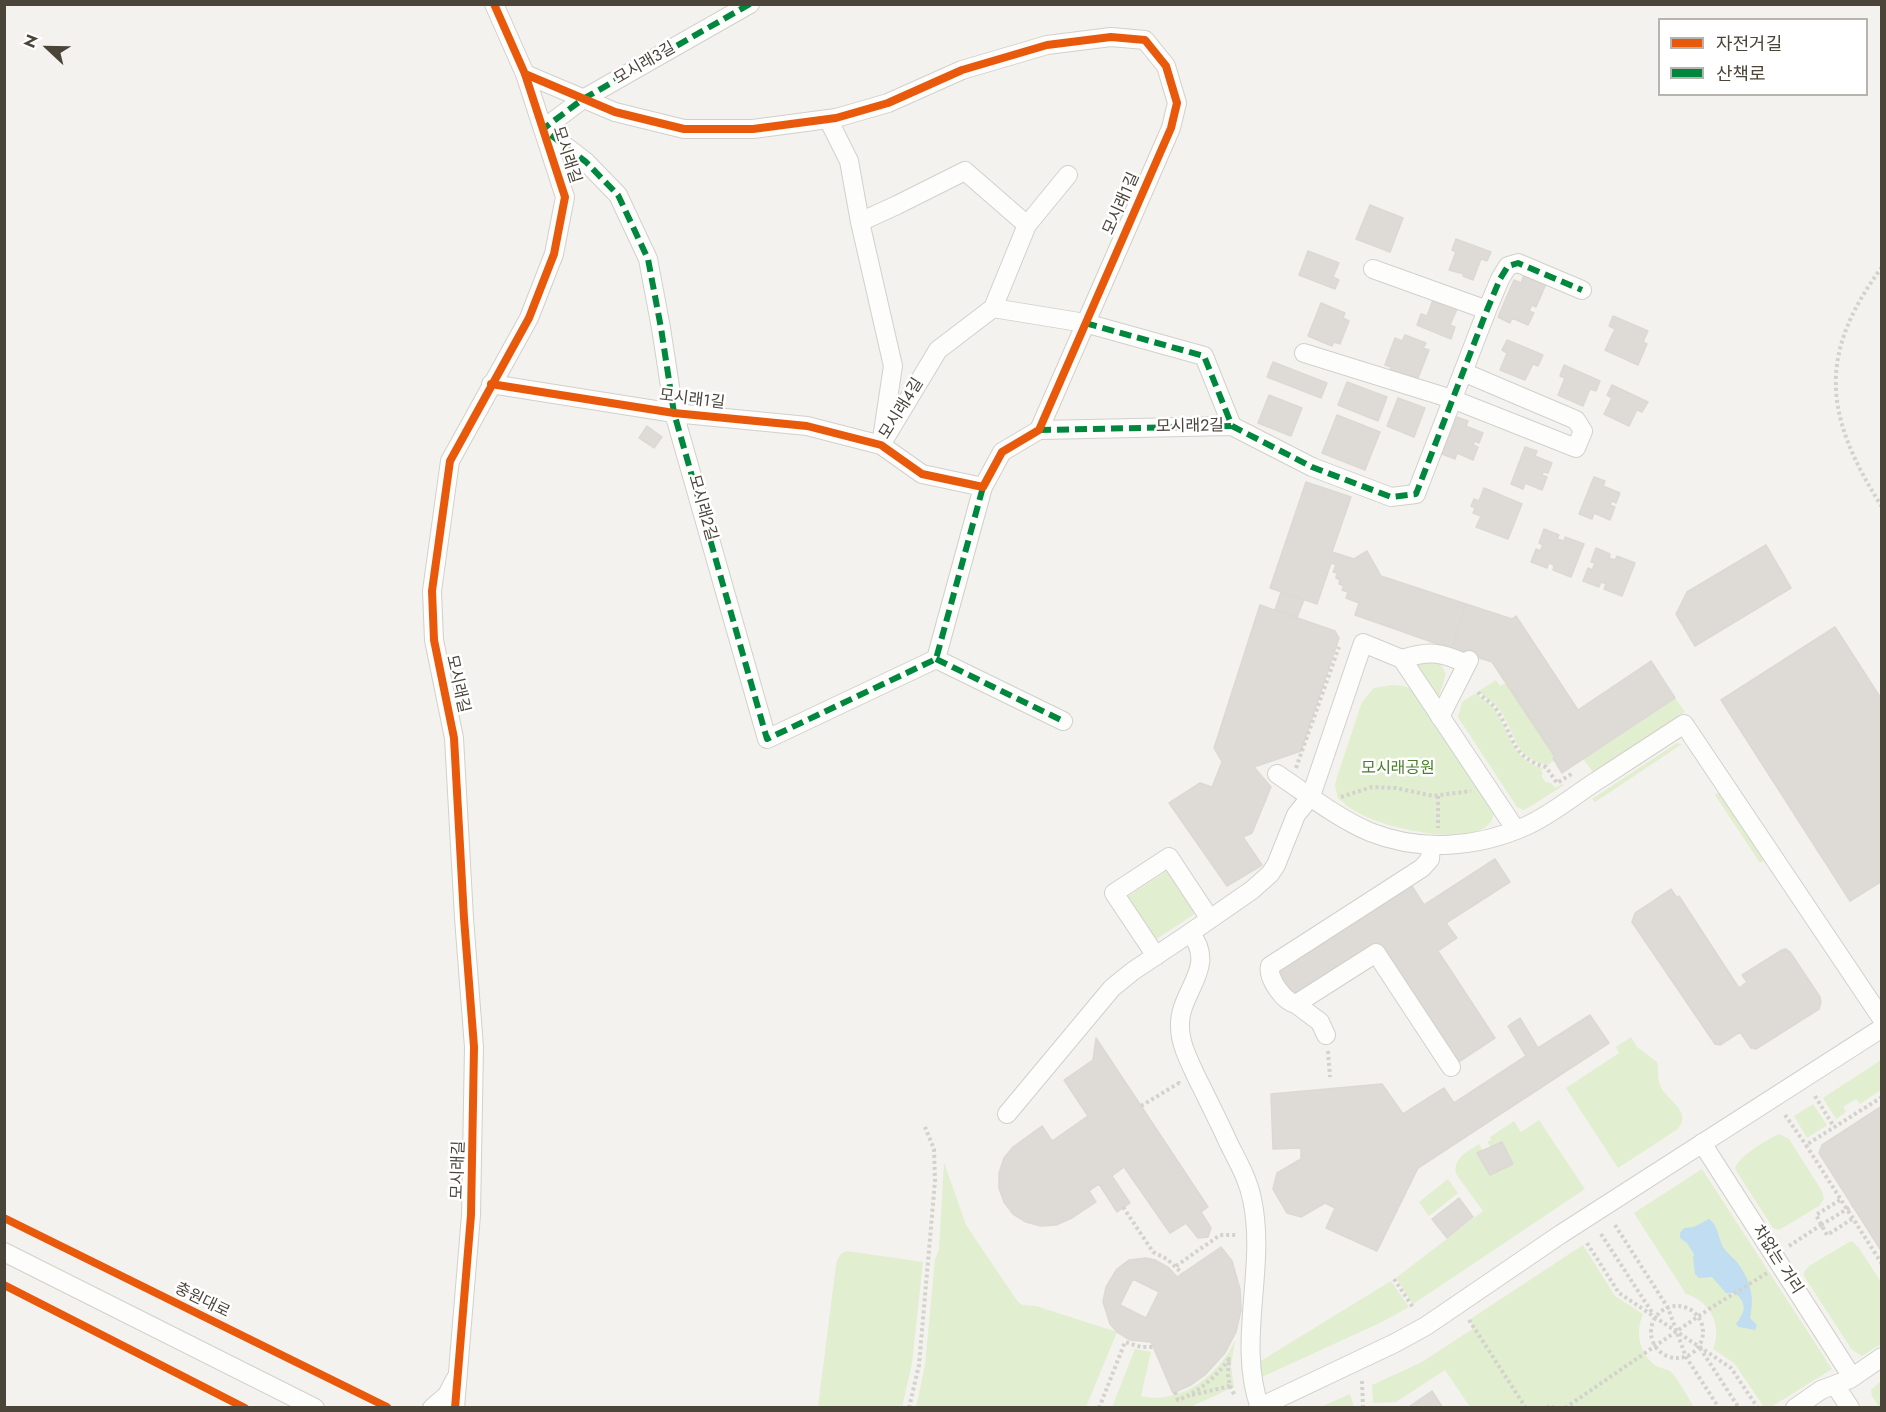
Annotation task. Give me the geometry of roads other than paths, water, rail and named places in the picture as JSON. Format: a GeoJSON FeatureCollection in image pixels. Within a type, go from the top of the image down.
{"type":"FeatureCollection","features":[{"type":"Feature","properties":{"kind":"street","name":"모시래길"},"geometry":{"type":"LineString","coordinates":[[455,1407],[471,1215],[474,1047],[454,738],[434,640],[432,591],[450,461],[529,318],[555,254],[565,197],[525,74],[494,4]]}},
{"type":"Feature","properties":{"kind":"street","name":"모시래3길"},"geometry":{"type":"LineString","coordinates":[[543,129],[583,99],[750,4]]}},
{"type":"Feature","properties":{"kind":"street","name":"모시래1길"},"geometry":{"type":"LineString","coordinates":[[525,74],[615,112],[684,129],[753,129],[828,119],[888,104],[962,70],[1047,45],[1111,37],[1145,40],[1166,66],[1177,103],[1171,128],[1040,429]]}},
{"type":"Feature","properties":{"kind":"street","name":"모시래4길"},"geometry":{"type":"LineString","coordinates":[[828,119],[849,161],[860,222],[893,366],[881,445]]}},
{"type":"Feature","properties":{"kind":"street","name":"모시래2길"},"geometry":{"type":"LineString","coordinates":[[543,129],[586,162],[618,195],[648,259],[674,413],[767,739],[936,659]]}},
{"type":"Feature","properties":{"kind":"street"},"geometry":{"type":"LineString","coordinates":[[860,222],[965,171],[1028,225]]}},
{"type":"Feature","properties":{"kind":"street","name":"모시래4길"},"geometry":{"type":"LineString","coordinates":[[881,445],[938,350],[993,308],[1028,225],[1068,175]]}},
{"type":"Feature","properties":{"kind":"street"},"geometry":{"type":"LineString","coordinates":[[993,308],[1085,323],[1204,356],[1232,426],[1312,467],[1391,497],[1416,494],[1487,310],[1508,266],[1518,263],[1582,290]]}},
{"type":"Feature","properties":{"kind":"street"},"geometry":{"type":"LineString","coordinates":[[1373,269],[1487,310]]}},
{"type":"Feature","properties":{"kind":"street"},"geometry":{"type":"LineString","coordinates":[[1304,353],[1452,399],[1576,448],[1583,431],[1576,420],[1463,372]]}},
{"type":"Feature","properties":{"kind":"street","name":"모시래1길"},"geometry":{"type":"LineString","coordinates":[[491,384],[674,413],[807,426],[881,445],[922,474],[983,487]]}},
{"type":"Feature","properties":{"kind":"street","name":"모시래2길"},"geometry":{"type":"LineString","coordinates":[[1040,429],[1232,426]]}},
{"type":"Feature","properties":{"kind":"street"},"geometry":{"type":"LineString","coordinates":[[1040,429],[1002,452],[983,487],[936,659],[1063,721]]}},
{"type":"Feature","properties":{"kind":"street"},"geometry":{"type":"LineString","coordinates":[[1007,1114],[1101,1000],[1123,979],[1252,890],[1270,874],[1276,865],[1296,815],[1311,796],[1363,642],[1402,659],[1516,830]]}},
{"type":"Feature","properties":{"kind":"street"},"geometry":{"type":"LineString","coordinates":[[1402,659],[1420,653],[1435,653],[1468,662],[1440,717]]}},
{"type":"Feature","properties":{"kind":"street"},"geometry":{"type":"LineString","coordinates":[[1277,774],[1369,831],[1401,841],[1435,846],[1467,843],[1516,830],[1537,820],[1684,724],[1881,1019]]}},
{"type":"Feature","properties":{"kind":"street"},"geometry":{"type":"LineString","coordinates":[[1326,1035],[1320,1022],[1286,999],[1269,973],[1270,966],[1422,868],[1430,860],[1435,846]]}},
{"type":"Feature","properties":{"kind":"street"},"geometry":{"type":"LineString","coordinates":[[1156,956],[1114,893],[1169,857],[1210,919]]}},
{"type":"Feature","properties":{"kind":"street"},"geometry":{"type":"LineString","coordinates":[[1190,933],[1200,949],[1201,962],[1182,1010],[1181,1034],[1192,1068],[1245,1177],[1252,1197],[1257,1248],[1250,1359],[1253,1387],[1260,1407],[1411,1335],[1881,1028]]}},
{"type":"Feature","properties":{"kind":"street"},"geometry":{"type":"LineString","coordinates":[[1296,1004],[1376,953],[1451,1067]]}},
{"type":"Feature","properties":{"kind":"street","name":"차없는 거리"},"geometry":{"type":"LineString","coordinates":[[1702,1143],[1852,1377]]}},
{"type":"Feature","properties":{"kind":"street"},"geometry":{"type":"LineString","coordinates":[[4,1252],[315,1407]]}},
{"type":"Feature","properties":{"kind":"street"},"geometry":{"type":"LineString","coordinates":[[1795,1407],[1821,1390],[1852,1377],[1881,1357]]}},
{"type":"Feature","properties":{"kind":"street"},"geometry":{"type":"LineString","coordinates":[[432,1407],[452,1389],[460,1359]]}},
{"type":"Feature","properties":{"kind":"street"},"geometry":{"type":"LineString","coordinates":[[1835,1385],[1850,1407]]}},
{"type":"Feature","properties":{"kind":"water"},"geometry":{"type":"Polygon","coordinates":[[[1709,1219],[1716,1228],[1723,1247],[1736,1261],[1748,1281],[1752,1302],[1750,1318],[1757,1325],[1755,1330],[1739,1327],[1736,1324],[1744,1308],[1742,1301],[1735,1293],[1726,1293],[1712,1277],[1699,1278],[1695,1274],[1694,1254],[1687,1243],[1680,1238],[1680,1233],[1684,1228],[1694,1227],[1709,1219]]]}},
{"type":"Feature","properties":{"kind":"park label","name":"모시래공원"},"geometry":{"type":"Point","coordinates":[1398,769]}}]}
